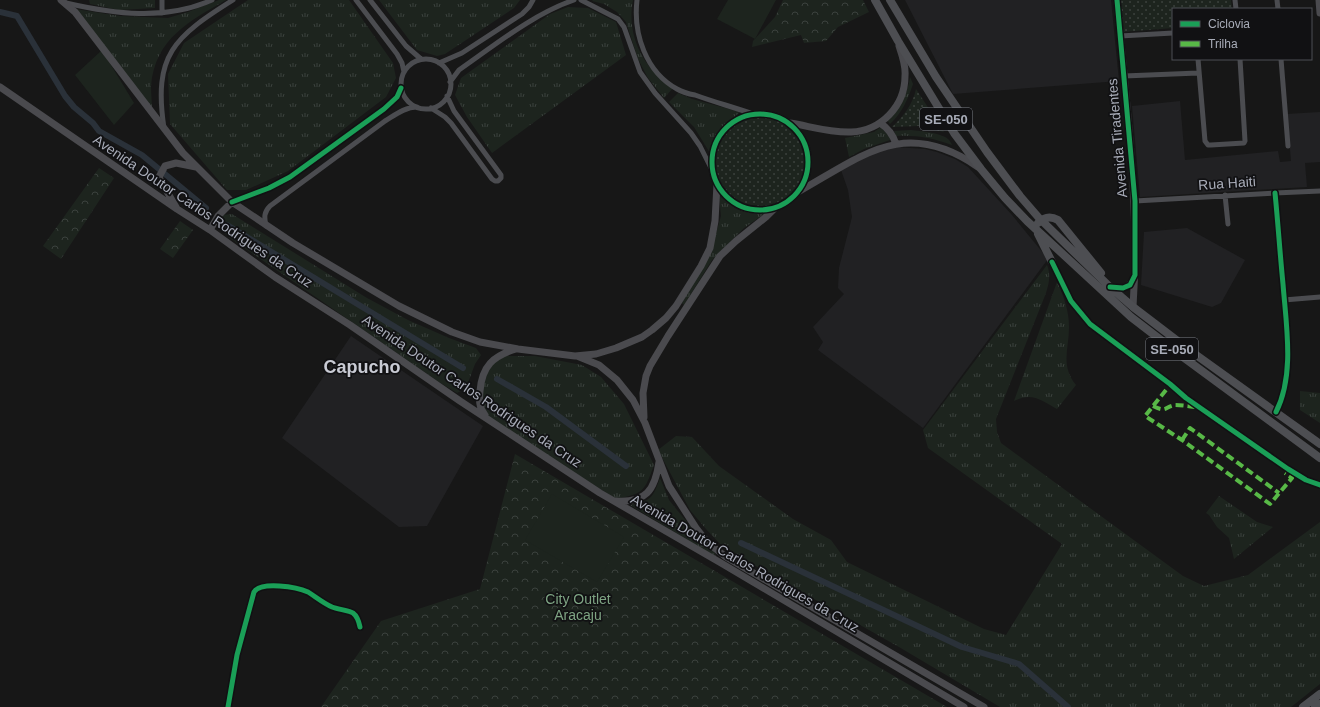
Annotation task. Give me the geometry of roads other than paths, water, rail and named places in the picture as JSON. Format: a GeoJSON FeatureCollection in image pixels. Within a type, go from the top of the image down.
{"type":"FeatureCollection","features":[{"type":"Feature","properties":{"kind":"main road","name":"SE-050"},"geometry":{"type":"LineString","coordinates":[[875,0],[898,42],[954,133],[1005,198],[1034,228],[1131,317],[1186,360],[1320,458]]}},
{"type":"Feature","properties":{"kind":"main road","name":"SE-050"},"geometry":{"type":"LineString","coordinates":[[890,0],[936,77],[983,146],[1020,196],[1041,220],[1110,287],[1133,307],[1192,352],[1318,441]]}},
{"type":"Feature","properties":{"kind":"main road","name":"Avenida Tiradentes"},"geometry":{"type":"LineString","coordinates":[[1117,0],[1135,201],[1135,275],[1133,307]]}},
{"type":"Feature","properties":{"kind":"main road"},"geometry":{"type":"LineString","coordinates":[[1319,0],[1320,13]]}},
{"type":"Feature","properties":{"kind":"main road","name":"Avenida Doutor Carlos Rodrigues da Cruz"},"geometry":{"type":"LineString","coordinates":[[62,1],[75,12],[164,129],[196,168],[232,202],[266,226],[399,306],[452,332],[480,342],[575,356]]}},
{"type":"Feature","properties":{"kind":"main road"},"geometry":{"type":"LineString","coordinates":[[789,123],[846,132],[873,128],[880,123],[898,103],[905,87],[906,74],[898,42]]}},
{"type":"Feature","properties":{"kind":"main road","name":"Avenida Doutor Carlos Rodrigues da Cruz"},"geometry":{"type":"LineString","coordinates":[[0,87],[177,209],[210,230],[275,277],[350,325],[487,418],[614,501],[964,707]]}},
{"type":"Feature","properties":{"kind":"main road"},"geometry":{"type":"LineString","coordinates":[[753,114],[769,114],[789,123],[799,133],[806,148],[808,159],[808,170],[803,183],[796,193],[786,202],[776,207],[759,210],[739,206],[724,195],[717,184],[711,168],[713,149],[720,134],[736,119],[753,114]]}},
{"type":"Feature","properties":{"kind":"main road"},"geometry":{"type":"LineString","coordinates":[[880,123],[888,129],[896,144]]}},
{"type":"Feature","properties":{"kind":"main road"},"geometry":{"type":"LineString","coordinates":[[796,193],[872,151],[896,144],[915,143],[932,145],[949,150],[981,169]]}},
{"type":"Feature","properties":{"kind":"main road"},"geometry":{"type":"LineString","coordinates":[[177,209],[159,177],[165,166],[176,164],[196,168]]}},
{"type":"Feature","properties":{"kind":"main road"},"geometry":{"type":"LineString","coordinates":[[575,356],[596,354],[616,348],[642,336],[666,318],[676,306],[701,266],[710,248],[715,222],[717,184]]}},
{"type":"Feature","properties":{"kind":"main road"},"geometry":{"type":"LineString","coordinates":[[210,230],[218,216],[232,202]]}},
{"type":"Feature","properties":{"kind":"main road"},"geometry":{"type":"LineString","coordinates":[[645,423],[643,393],[646,376],[654,360],[720,256],[776,207]]}},
{"type":"Feature","properties":{"kind":"main road"},"geometry":{"type":"LineString","coordinates":[[1052,262],[1034,228],[1041,220],[1050,217],[1058,220],[1102,274],[1110,287],[1123,288],[1130,285],[1135,275]]}},
{"type":"Feature","properties":{"kind":"main road"},"geometry":{"type":"LineString","coordinates":[[676,306],[685,310]]}},
{"type":"Feature","properties":{"kind":"main road"},"geometry":{"type":"LineString","coordinates":[[487,418],[482,410],[479,400],[480,382],[484,370],[495,359],[518,348]]}},
{"type":"Feature","properties":{"kind":"main road"},"geometry":{"type":"LineString","coordinates":[[575,356],[599,366],[617,380],[633,400],[645,423]]}},
{"type":"Feature","properties":{"kind":"main road","name":"Avenida Doutor Carlos Rodrigues da Cruz"},"geometry":{"type":"LineString","coordinates":[[645,423],[669,486],[696,528],[708,542],[726,557],[984,707]]}},
{"type":"Feature","properties":{"kind":"main road"},"geometry":{"type":"LineString","coordinates":[[614,501],[626,502],[647,494],[652,489],[656,481],[659,462]]}},
{"type":"Feature","properties":{"kind":"main road"},"geometry":{"type":"LineString","coordinates":[[1304,707],[1320,694]]}},
{"type":"Feature","properties":{"kind":"main road"},"geometry":{"type":"LineString","coordinates":[[1315,707],[1320,704]]}},
{"type":"Feature","properties":{"kind":"street"},"geometry":{"type":"LineString","coordinates":[[84,0],[85,7]]}},
{"type":"Feature","properties":{"kind":"street"},"geometry":{"type":"LineString","coordinates":[[162,0],[162,13]]}},
{"type":"Feature","properties":{"kind":"street"},"geometry":{"type":"LineString","coordinates":[[62,1],[85,7],[141,14],[162,13],[195,7],[212,0]]}},
{"type":"Feature","properties":{"kind":"street"},"geometry":{"type":"LineString","coordinates":[[164,129],[161,106],[161,78],[173,49],[180,39],[203,18],[233,0]]}},
{"type":"Feature","properties":{"kind":"street"},"geometry":{"type":"LineString","coordinates":[[356,0],[397,54],[404,72]]}},
{"type":"Feature","properties":{"kind":"street"},"geometry":{"type":"LineString","coordinates":[[370,0],[406,46],[420,60]]}},
{"type":"Feature","properties":{"kind":"street"},"geometry":{"type":"LineString","coordinates":[[439,63],[462,53],[516,18],[529,7],[533,0]]}},
{"type":"Feature","properties":{"kind":"street"},"geometry":{"type":"LineString","coordinates":[[450,82],[459,70],[538,16],[574,0]]}},
{"type":"Feature","properties":{"kind":"street"},"geometry":{"type":"LineString","coordinates":[[581,0],[618,18],[624,27],[640,72],[655,93],[691,133],[700,146],[711,168]]}},
{"type":"Feature","properties":{"kind":"street"},"geometry":{"type":"LineString","coordinates":[[637,0],[636,20],[642,47],[650,63],[660,76],[677,89],[753,114]]}},
{"type":"Feature","properties":{"kind":"street"},"geometry":{"type":"LineString","coordinates":[[1120,36],[1172,33]]}},
{"type":"Feature","properties":{"kind":"street"},"geometry":{"type":"LineString","coordinates":[[417,107],[404,96],[401,88],[401,80],[408,66],[414,62],[420,60],[433,60],[445,68],[449,75],[450,89],[447,96],[431,108]]}},
{"type":"Feature","properties":{"kind":"street"},"geometry":{"type":"LineString","coordinates":[[1198,60],[1205,142],[1208,145],[1244,143],[1246,139],[1240,60]]}},
{"type":"Feature","properties":{"kind":"street"},"geometry":{"type":"LineString","coordinates":[[1281,60],[1288,146]]}},
{"type":"Feature","properties":{"kind":"street"},"geometry":{"type":"LineString","coordinates":[[1124,76],[1198,73]]}},
{"type":"Feature","properties":{"kind":"street"},"geometry":{"type":"LineString","coordinates":[[232,202],[269,188],[290,177],[384,109],[396,97],[401,88]]}},
{"type":"Feature","properties":{"kind":"street"},"geometry":{"type":"LineString","coordinates":[[266,226],[264,218],[266,210],[270,206],[385,121],[410,107],[431,108],[445,117],[451,122],[492,179],[495,181],[499,180],[501,175],[454,111],[447,96]]}},
{"type":"Feature","properties":{"kind":"street","name":"Rua Haiti"},"geometry":{"type":"LineString","coordinates":[[1135,201],[1275,192],[1320,191]]}},
{"type":"Feature","properties":{"kind":"street"},"geometry":{"type":"LineString","coordinates":[[1275,192],[1288,364],[1284,392],[1276,412]]}},
{"type":"Feature","properties":{"kind":"street"},"geometry":{"type":"LineString","coordinates":[[1225,196],[1228,224]]}},
{"type":"Feature","properties":{"kind":"street"},"geometry":{"type":"LineString","coordinates":[[1052,262],[1071,301],[1090,324],[1170,384],[1186,398],[1288,470],[1306,480],[1320,485]]}},
{"type":"Feature","properties":{"kind":"street"},"geometry":{"type":"LineString","coordinates":[[1284,300],[1320,297]]}},
{"type":"Feature","properties":{"kind":"street"},"geometry":{"type":"LineString","coordinates":[[228,707],[243,630],[254,592],[258,588],[264,586],[279,586],[308,592],[328,605],[353,613],[358,619],[360,626]]}},
{"type":"Feature","properties":{"kind":"waterway"},"geometry":{"type":"LineString","coordinates":[[0,12],[17,16],[65,96],[74,107],[93,123],[99,131],[142,155],[206,208]]}},
{"type":"Feature","properties":{"kind":"waterway"},"geometry":{"type":"LineString","coordinates":[[227,225],[463,368]]}},
{"type":"Feature","properties":{"kind":"waterway"},"geometry":{"type":"LineString","coordinates":[[497,379],[546,407],[626,466]]}},
{"type":"Feature","properties":{"kind":"waterway"},"geometry":{"type":"LineString","coordinates":[[741,543],[962,647],[1019,664],[1068,707]]}},
{"type":"Feature","properties":{"kind":"district","name":"Capucho"},"geometry":{"type":"Point","coordinates":[362,367]}},
{"type":"Feature","properties":{"kind":"park label","name":"City Outlet Aracaju"},"geometry":{"type":"Point","coordinates":[578,608]}}]}
